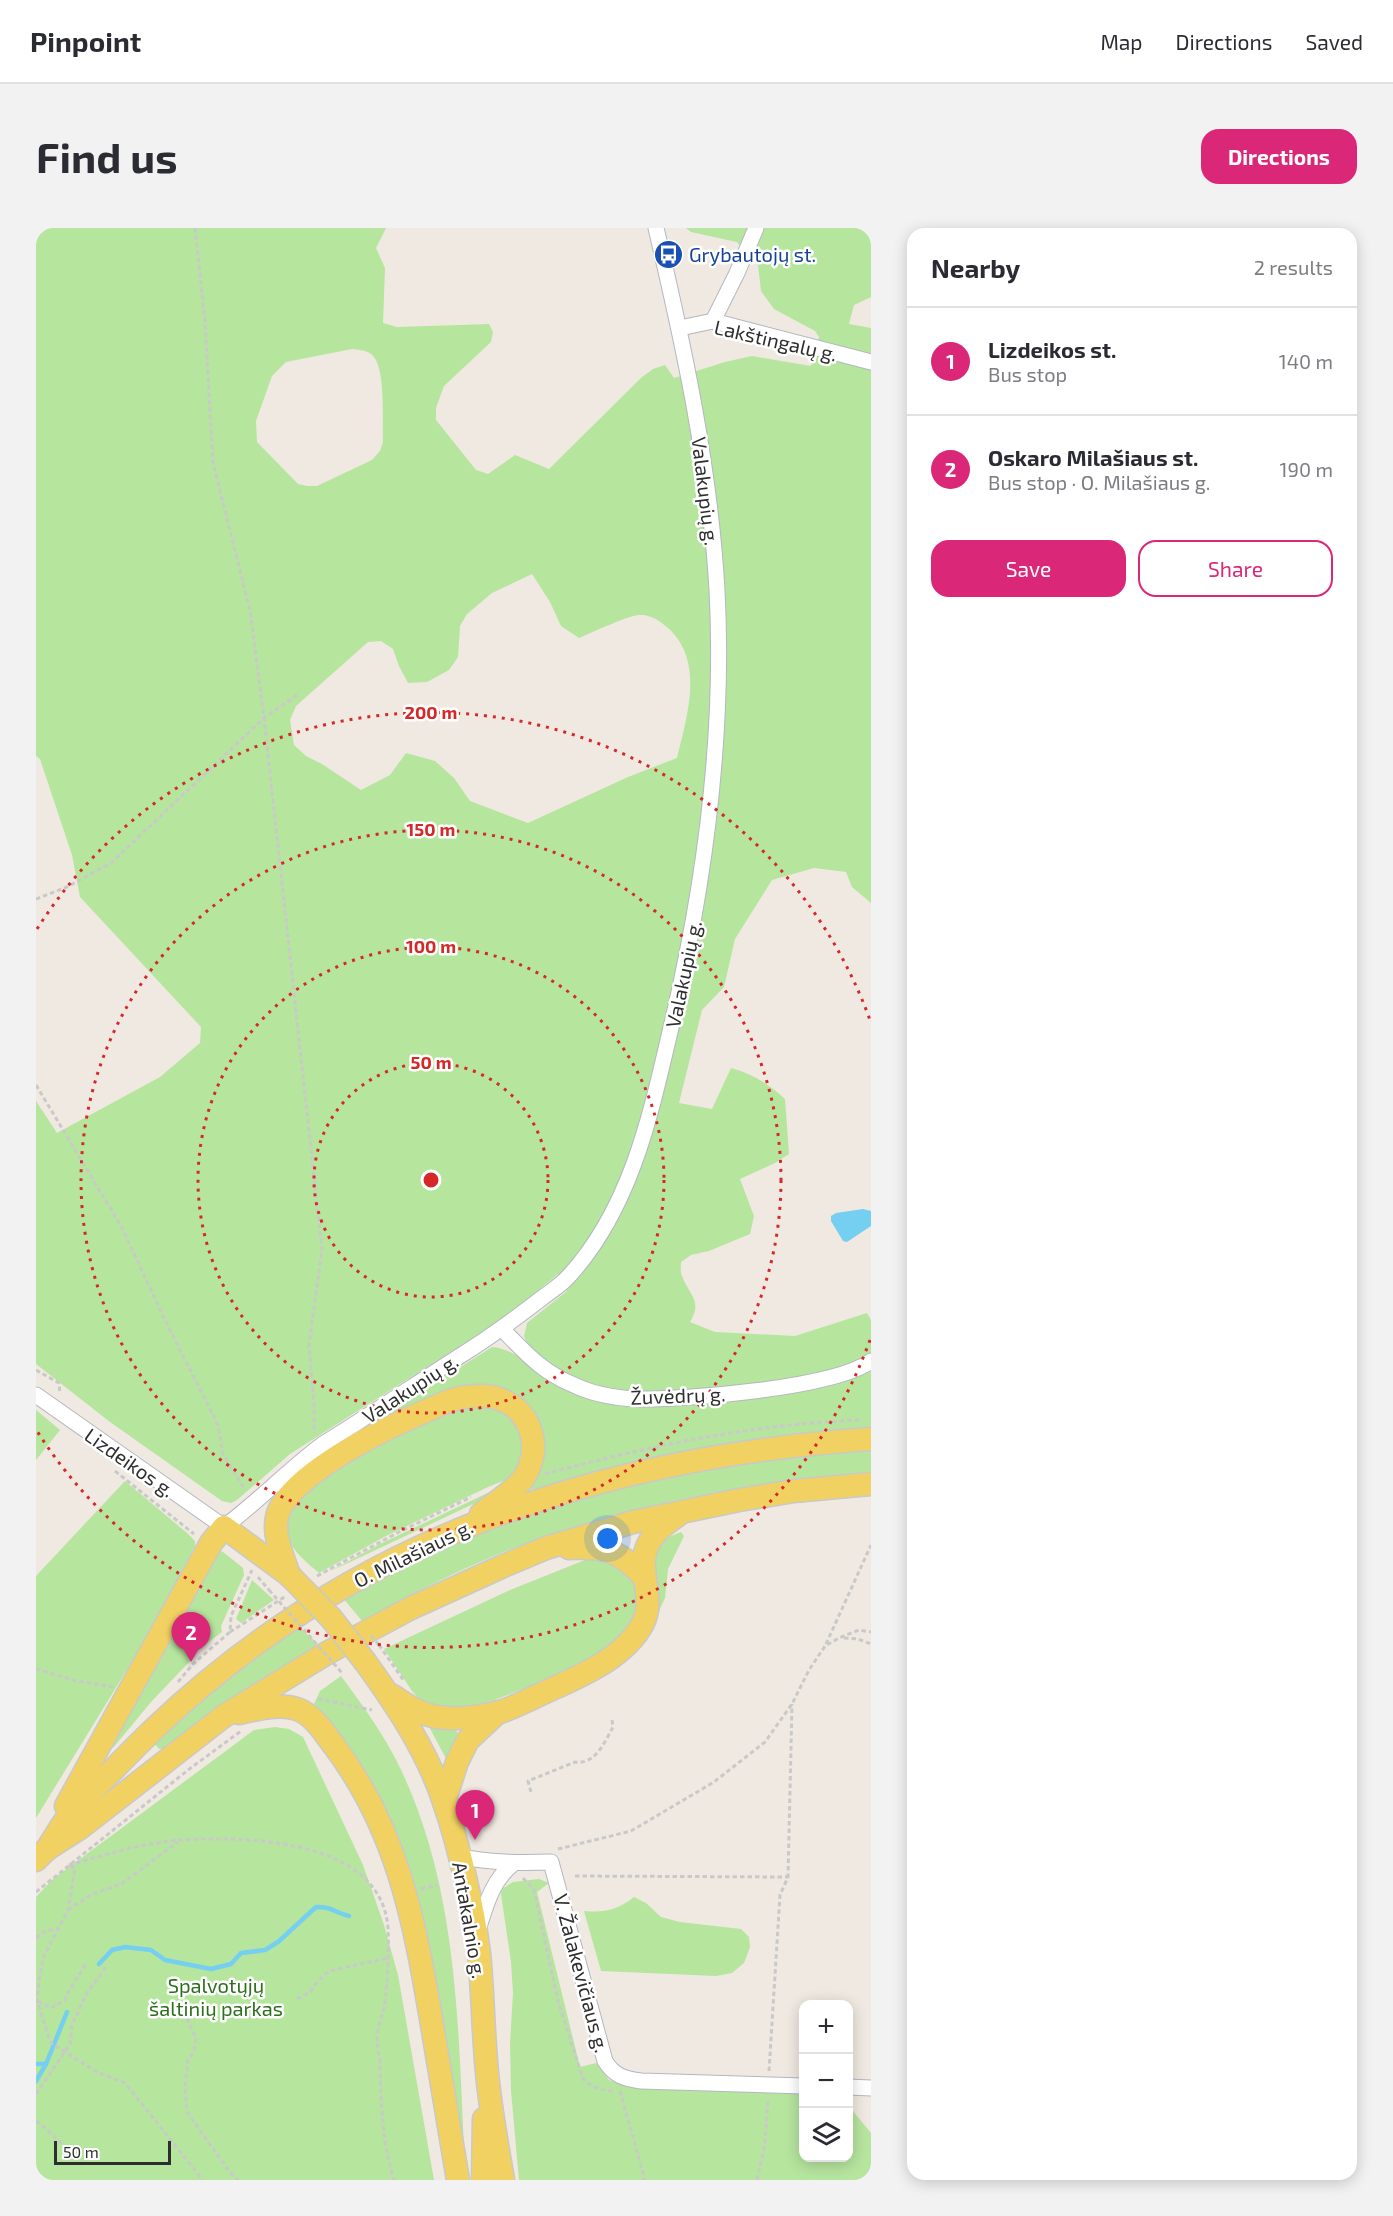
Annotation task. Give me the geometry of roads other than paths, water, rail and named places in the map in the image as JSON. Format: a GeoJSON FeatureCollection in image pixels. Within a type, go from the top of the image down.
{"type":"FeatureCollection","features":[{"type":"Feature","properties":{"kind":"main road"},"geometry":{"type":"LineString","coordinates":[[289,1575],[278,1539],[276,1523],[281,1505],[316,1460],[364,1441],[402,1421],[456,1398],[498,1397],[524,1417],[531,1431],[534,1447],[532,1462],[522,1480],[469,1524]]}},
{"type":"Feature","properties":{"kind":"main road","name":"O. Milašiaus g."},"geometry":{"type":"LineString","coordinates":[[42,1854],[72,1811],[174,1710],[237,1657],[290,1620],[407,1552],[469,1524],[540,1499],[615,1477],[760,1449],[871,1439]]}},
{"type":"Feature","properties":{"kind":"main road"},"geometry":{"type":"LineString","coordinates":[[42,1854],[224,1716],[327,1653],[411,1608],[546,1548],[633,1522],[794,1491],[871,1484]]}},
{"type":"Feature","properties":{"kind":"main road"},"geometry":{"type":"LineString","coordinates":[[387,1692],[414,1711],[433,1716],[449,1718],[498,1712],[566,1682],[619,1651],[635,1635],[644,1621],[647,1591],[643,1576],[647,1546],[655,1534],[682,1512]]}},
{"type":"Feature","properties":{"kind":"main road","name":"Antakalnio g."},"geometry":{"type":"LineString","coordinates":[[224,1527],[289,1575],[331,1618],[387,1692],[423,1753],[444,1802],[476,1935],[484,2009],[487,2072],[503,2180]]}},
{"type":"Feature","properties":{"kind":"main road"},"geometry":{"type":"LineString","coordinates":[[42,1854],[58,1819],[211,1543],[224,1527]]}},
{"type":"Feature","properties":{"kind":"main road"},"geometry":{"type":"LineString","coordinates":[[546,1548],[603,1548],[633,1565],[643,1576]]}},
{"type":"Feature","properties":{"kind":"main road"},"geometry":{"type":"LineString","coordinates":[[224,1716],[280,1706],[298,1709],[321,1727],[344,1758],[385,1830],[406,1893],[417,1936],[458,2180]]}},
{"type":"Feature","properties":{"kind":"main road"},"geometry":{"type":"LineString","coordinates":[[444,1802],[457,1762],[468,1740],[498,1712]]}},
{"type":"Feature","properties":{"kind":"main road"},"geometry":{"type":"LineString","coordinates":[[483,2180],[482,2158],[487,2072]]}},
{"type":"Feature","properties":{"kind":"street","name":"Valakupių g."},"geometry":{"type":"LineString","coordinates":[[316,1460],[360,1420],[502,1329],[567,1279],[608,1223],[629,1180],[648,1120],[694,927],[711,807],[717,739],[717,601],[709,499],[680,328],[656,228]]}},
{"type":"Feature","properties":{"kind":"street"},"geometry":{"type":"LineString","coordinates":[[713,321],[756,228]]}},
{"type":"Feature","properties":{"kind":"street","name":"Lakštingalų g."},"geometry":{"type":"LineString","coordinates":[[680,328],[713,321],[871,363]]}},
{"type":"Feature","properties":{"kind":"street","name":"Žuvėdrų g."},"geometry":{"type":"LineString","coordinates":[[502,1329],[542,1368],[575,1386],[606,1395],[636,1399],[728,1394],[836,1377],[871,1361]]}},
{"type":"Feature","properties":{"kind":"street","name":"Lizdeikos g."},"geometry":{"type":"LineString","coordinates":[[36,1395],[224,1527]]}},
{"type":"Feature","properties":{"kind":"street"},"geometry":{"type":"LineString","coordinates":[[224,1527],[246,1511],[297,1463],[316,1460]]}},
{"type":"Feature","properties":{"kind":"street","name":"V. Žalakevičiaus g."},"geometry":{"type":"LineString","coordinates":[[458,1856],[515,1869],[551,1862],[605,2061],[611,2070],[628,2079],[641,2081],[799,2086]]}},
{"type":"Feature","properties":{"kind":"street"},"geometry":{"type":"LineString","coordinates":[[476,1935],[496,1881],[515,1869]]}},
{"type":"Feature","properties":{"kind":"street"},"geometry":{"type":"LineString","coordinates":[[853,2087],[871,2088]]}},
{"type":"Feature","properties":{"kind":"water"},"geometry":{"type":"Polygon","coordinates":[[[863,1209],[871,1211],[871,1226],[847,1242],[843,1241],[831,1221],[831,1216],[836,1213],[863,1209]]]}},
{"type":"Feature","properties":{"kind":"waterway"},"geometry":{"type":"LineString","coordinates":[[99,1964],[112,1950],[125,1947],[151,1950],[165,1960],[211,1969],[231,1964],[241,1953],[265,1950],[278,1942],[316,1907],[349,1916]]}},
{"type":"Feature","properties":{"kind":"waterway"},"geometry":{"type":"LineString","coordinates":[[36,2081],[46,2064],[67,2012]]}},
{"type":"Feature","properties":{"kind":"waterway"},"geometry":{"type":"LineString","coordinates":[[36,2064],[46,2064]]}},
{"type":"Feature","properties":{"kind":"place","name":"Grybautojų st."},"geometry":{"type":"Point","coordinates":[668,254]}},
{"type":"Feature","properties":{"kind":"place","name":"Oskaro Milašiaus st."},"geometry":{"type":"Point","coordinates":[191,1662]}},
{"type":"Feature","properties":{"kind":"place","name":"Lizdeikos st."},"geometry":{"type":"Point","coordinates":[475,1840]}},
{"type":"Feature","properties":{"kind":"park label","name":"Spalvotųjų šaltinių parkas"},"geometry":{"type":"Point","coordinates":[216,1996]}}]}
